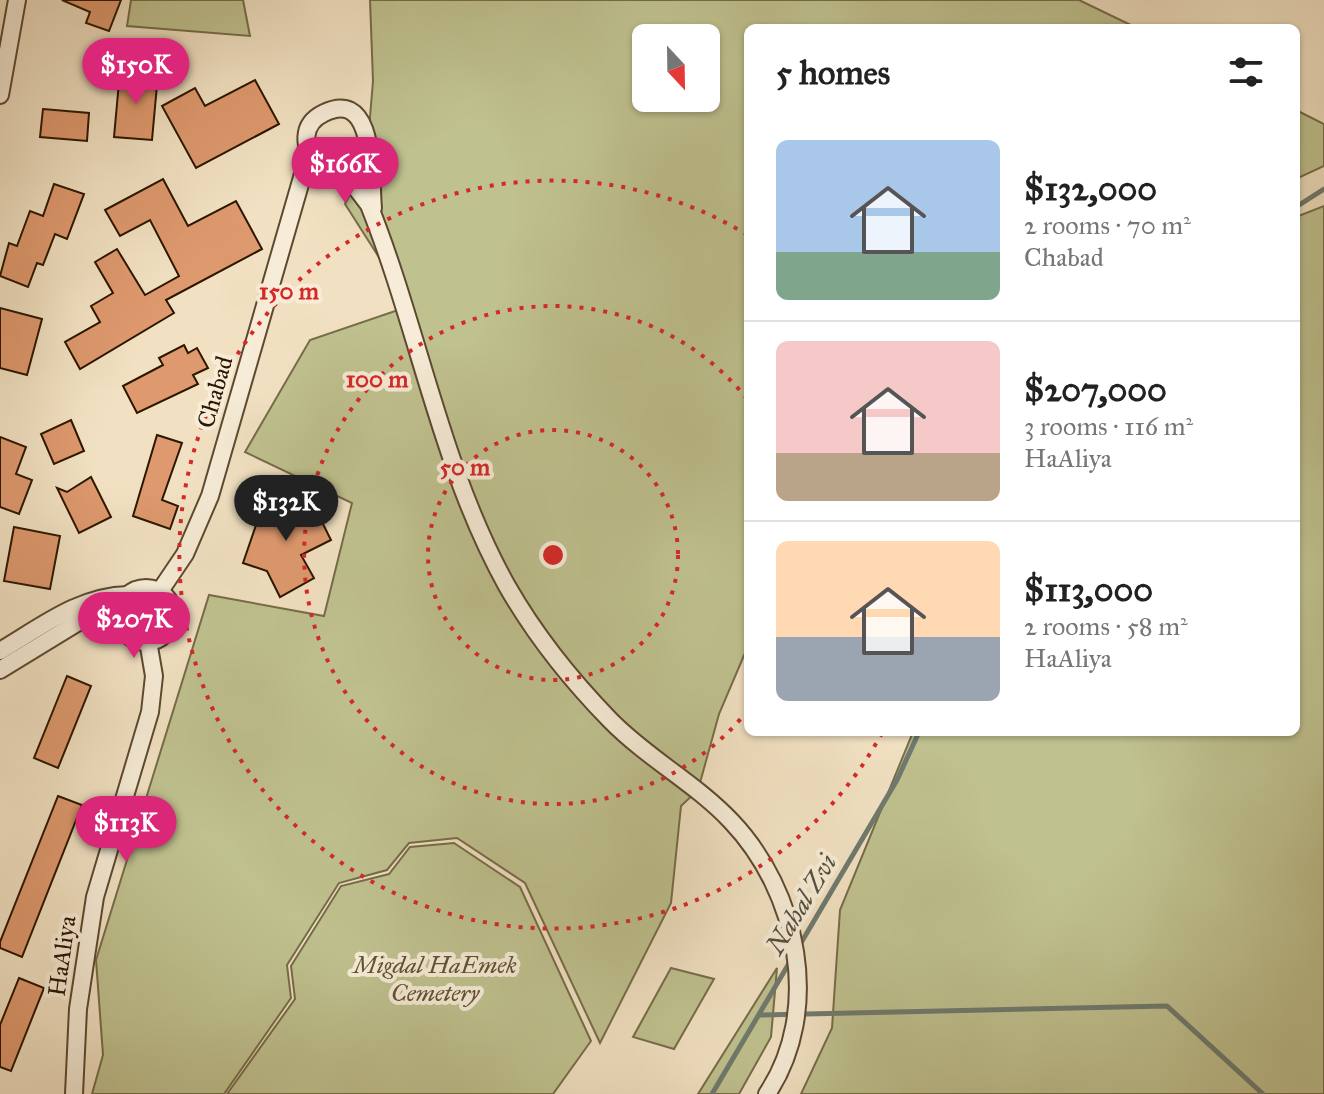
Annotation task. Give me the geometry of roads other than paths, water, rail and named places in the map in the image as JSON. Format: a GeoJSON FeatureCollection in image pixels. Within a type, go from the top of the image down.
{"type":"FeatureCollection","features":[{"type":"Feature","properties":{"kind":"street"},"geometry":{"type":"LineString","coordinates":[[0,95],[17,0]]}},
{"type":"Feature","properties":{"kind":"street"},"geometry":{"type":"LineString","coordinates":[[375,220],[367,130],[362,121],[355,114],[335,110],[316,118],[307,137],[307,147],[318,165],[334,172],[362,194],[375,220],[467,499],[490,554],[518,604],[561,665],[610,720],[732,822],[762,862],[782,902],[797,963],[796,1008],[791,1041],[767,1094]]}},
{"type":"Feature","properties":{"kind":"street","name":"Chabad"},"geometry":{"type":"LineString","coordinates":[[160,591],[185,554],[210,496],[297,197],[307,147]]}},
{"type":"Feature","properties":{"kind":"street"},"geometry":{"type":"LineString","coordinates":[[297,197],[317,177],[356,166],[368,150]]}},
{"type":"Feature","properties":{"kind":"street"},"geometry":{"type":"LineString","coordinates":[[0,651],[77,605],[97,597],[128,595],[147,588],[160,591],[172,606],[174,616],[166,633],[148,641],[133,638],[106,616],[85,618],[0,670]]}},
{"type":"Feature","properties":{"kind":"street"},"geometry":{"type":"LineString","coordinates":[[123,628],[120,614],[128,595]]}},
{"type":"Feature","properties":{"kind":"street","name":"HaAliya"},"geometry":{"type":"LineString","coordinates":[[74,1094],[78,1009],[95,897],[150,712],[154,676],[148,641]]}},
{"type":"Feature","properties":{"kind":"waterway","name":"Nahal Zvi"},"geometry":{"type":"LineString","coordinates":[[1300,204],[1324,189]]}},
{"type":"Feature","properties":{"kind":"waterway","name":"Nahal Zvi"},"geometry":{"type":"LineString","coordinates":[[798,948],[897,780],[917,736]]}},
{"type":"Feature","properties":{"kind":"waterway","name":"Nahal Zvi"},"geometry":{"type":"LineString","coordinates":[[712,1094],[791,960]]}},
{"type":"Feature","properties":{"kind":"waterway"},"geometry":{"type":"LineString","coordinates":[[759,1015],[1167,1006],[1263,1094]]}},
{"type":"Feature","properties":{"kind":"park label","name":"Migdal HaEmek Cemetery"},"geometry":{"type":"Point","coordinates":[435,979]}}]}
